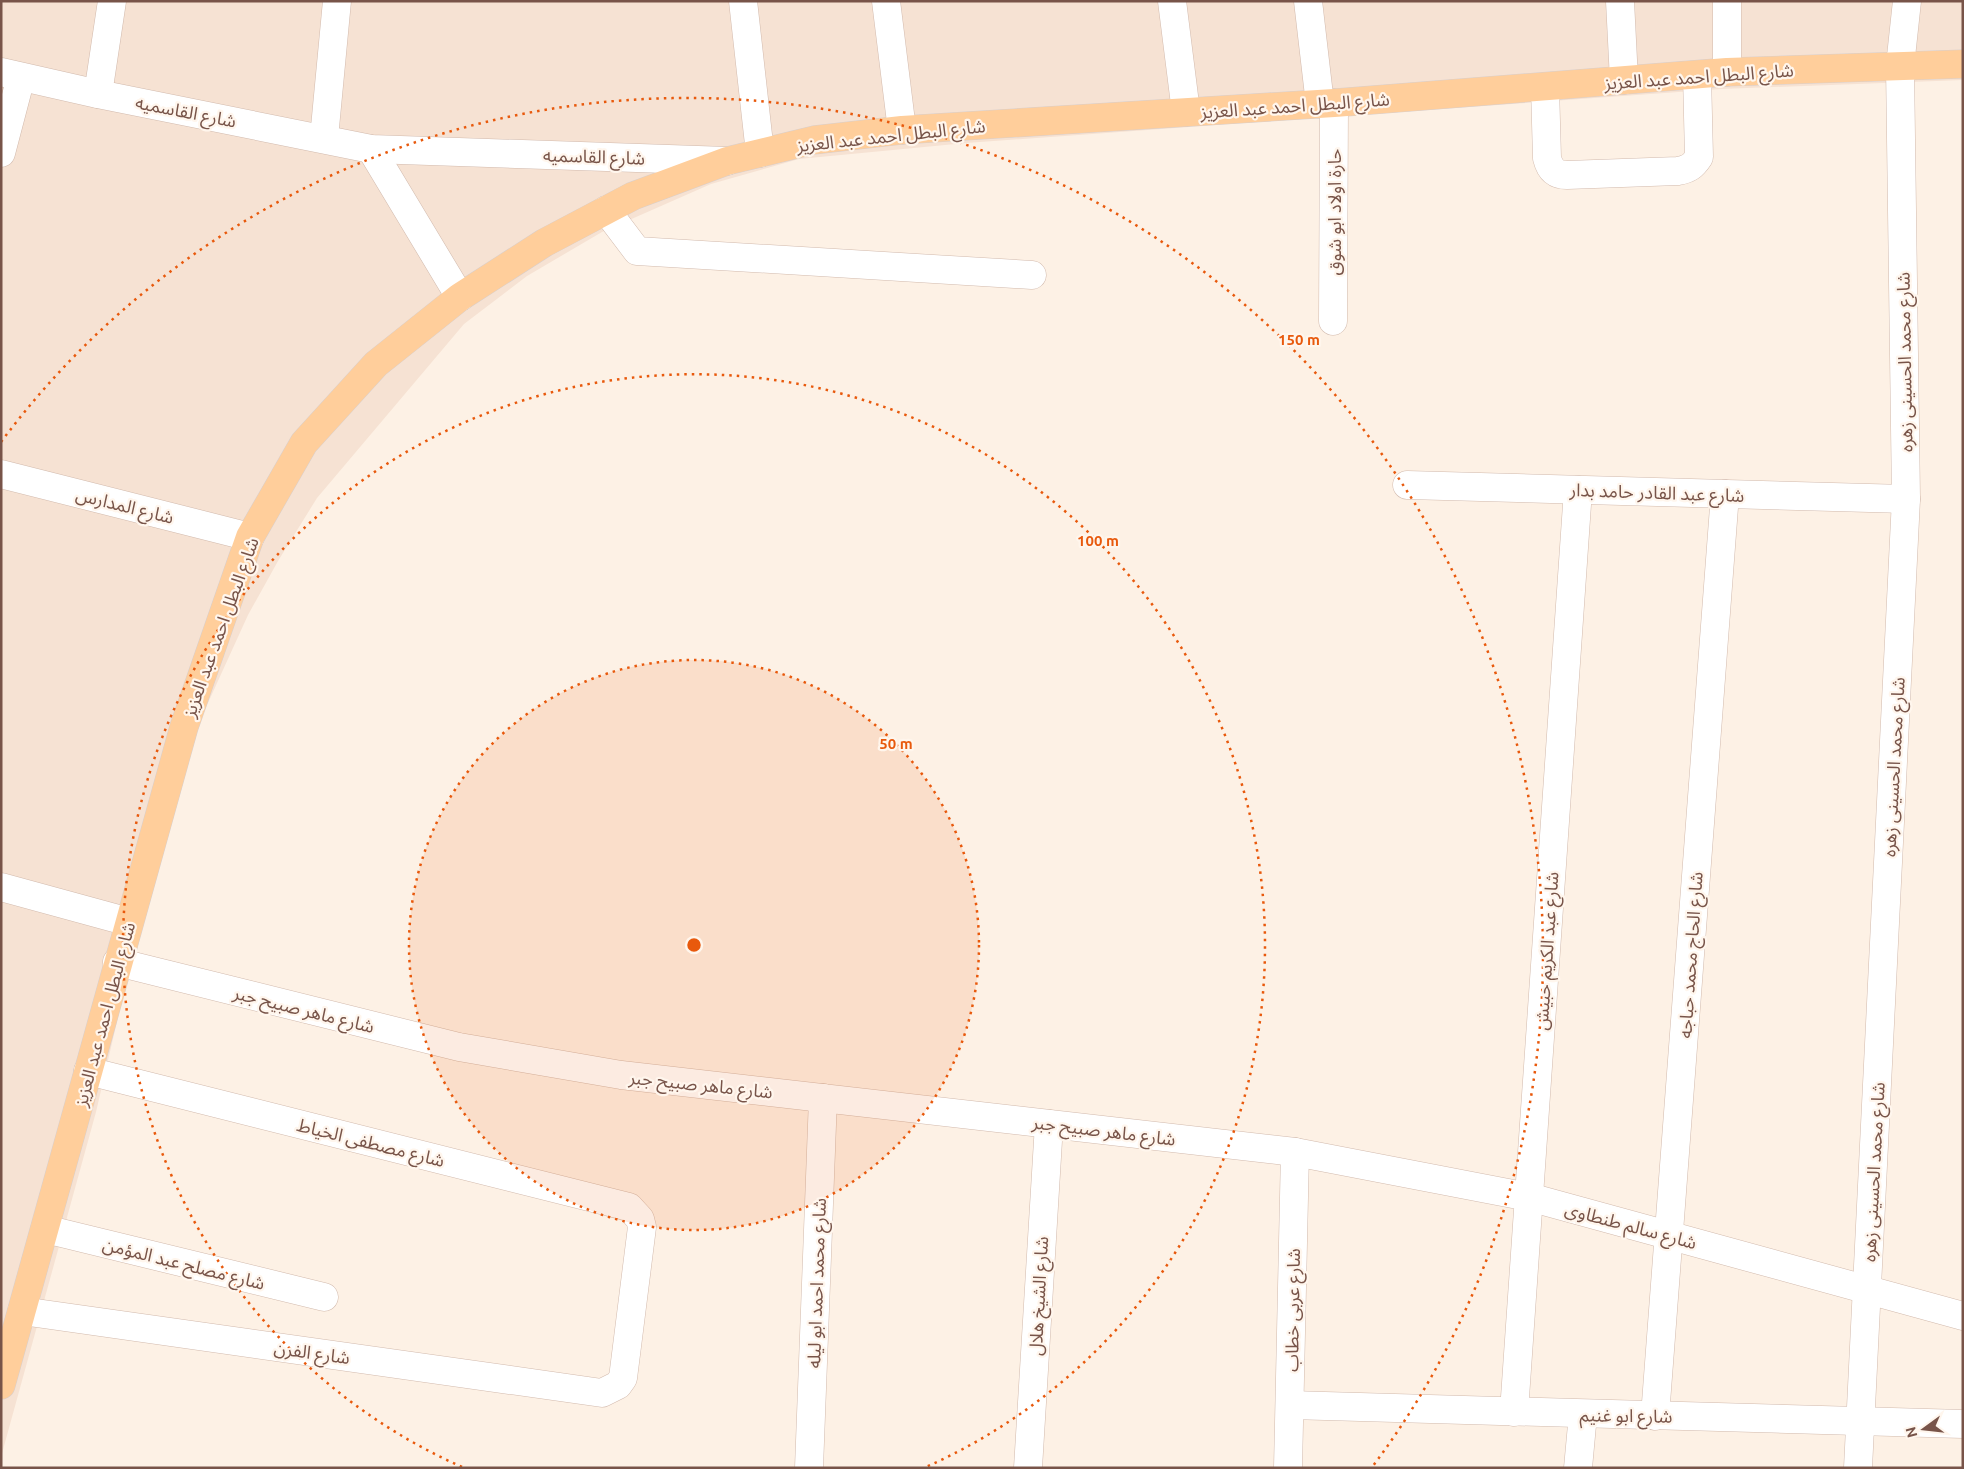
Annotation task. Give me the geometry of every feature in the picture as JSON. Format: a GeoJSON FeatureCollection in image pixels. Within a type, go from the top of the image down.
{"type":"FeatureCollection","features":[{"type":"Feature","properties":{"kind":"main road","name":"شارع البطل احمد عبد العزيز"},"geometry":{"type":"LineString","coordinates":[[1,1385],[184,727],[250,537],[304,443],[376,364],[460,297],[544,243],[634,196],[728,160],[814,140],[902,130],[1327,103],[1727,72],[1963,64]]}},
{"type":"Feature","properties":{"kind":"street"},"geometry":{"type":"LineString","coordinates":[[98,94],[112,1]]}},
{"type":"Feature","properties":{"kind":"street"},"geometry":{"type":"LineString","coordinates":[[324,138],[337,1]]}},
{"type":"Feature","properties":{"kind":"street"},"geometry":{"type":"LineString","coordinates":[[743,1],[760,153]]}},
{"type":"Feature","properties":{"kind":"street"},"geometry":{"type":"LineString","coordinates":[[886,1],[902,130]]}},
{"type":"Feature","properties":{"kind":"street"},"geometry":{"type":"LineString","coordinates":[[1172,1],[1186,112]]}},
{"type":"Feature","properties":{"kind":"street","name":"حارة اولاد ابو شوق"},"geometry":{"type":"LineString","coordinates":[[1308,1],[1327,103],[1333,321]]}},
{"type":"Feature","properties":{"kind":"street"},"geometry":{"type":"LineString","coordinates":[[1620,1],[1624,80]]}},
{"type":"Feature","properties":{"kind":"street"},"geometry":{"type":"LineString","coordinates":[[1726,1],[1727,72]]}},
{"type":"Feature","properties":{"kind":"street","name":"شارع محمد الحسينى زهره"},"geometry":{"type":"LineString","coordinates":[[1858,1468],[1906,498],[1900,66],[1907,1]]}},
{"type":"Feature","properties":{"kind":"street"},"geometry":{"type":"LineString","coordinates":[[1,153],[11,74]]}},
{"type":"Feature","properties":{"kind":"street","name":"شارع القاسميه"},"geometry":{"type":"LineString","coordinates":[[11,74],[98,94],[324,138],[371,149],[728,160]]}},
{"type":"Feature","properties":{"kind":"street"},"geometry":{"type":"LineString","coordinates":[[1545,87],[1547,158],[1553,172],[1560,175],[1678,172],[1687,170],[1699,157],[1697,75]]}},
{"type":"Feature","properties":{"kind":"street"},"geometry":{"type":"LineString","coordinates":[[371,149],[460,297]]}},
{"type":"Feature","properties":{"kind":"street"},"geometry":{"type":"LineString","coordinates":[[606,210],[637,251],[1032,275]]}},
{"type":"Feature","properties":{"kind":"street","name":"شارع المدارس"},"geometry":{"type":"LineString","coordinates":[[1,474],[250,537]]}},
{"type":"Feature","properties":{"kind":"street","name":"شارع عبد القادر حامد بدار"},"geometry":{"type":"LineString","coordinates":[[1407,485],[1906,498]]}},
{"type":"Feature","properties":{"kind":"street","name":"شارع عبد الكريم حبيش"},"geometry":{"type":"LineString","coordinates":[[1514,1412],[1578,490]]}},
{"type":"Feature","properties":{"kind":"street","name":"شارع الحاج محمد حباجه"},"geometry":{"type":"LineString","coordinates":[[1655,1416],[1725,494]]}},
{"type":"Feature","properties":{"kind":"street"},"geometry":{"type":"LineString","coordinates":[[1,887],[129,922]]}},
{"type":"Feature","properties":{"kind":"street","name":"شارع ماهر صبيح جبر"},"geometry":{"type":"LineString","coordinates":[[118,962],[459,1047],[621,1075],[1295,1152]]}},
{"type":"Feature","properties":{"kind":"street","name":"شارع مصطفى الخياط"},"geometry":{"type":"LineString","coordinates":[[88,1071],[629,1207],[640,1219],[642,1227],[623,1378],[618,1386],[602,1393]]}},
{"type":"Feature","properties":{"kind":"street","name":"شارع محمد احمد ابو ليله"},"geometry":{"type":"LineString","coordinates":[[809,1468],[823,1098]]}},
{"type":"Feature","properties":{"kind":"street","name":"شارع الشيخ هلال"},"geometry":{"type":"LineString","coordinates":[[1028,1468],[1048,1124]]}},
{"type":"Feature","properties":{"kind":"street","name":"شارع سالم طنطاوى"},"geometry":{"type":"LineString","coordinates":[[1295,1152],[1529,1197],[1963,1316]]}},
{"type":"Feature","properties":{"kind":"street","name":"شارع عربى خطاب"},"geometry":{"type":"LineString","coordinates":[[1288,1468],[1295,1152]]}},
{"type":"Feature","properties":{"kind":"street","name":"شارع مصلح عبد المؤمن"},"geometry":{"type":"LineString","coordinates":[[45,1229],[324,1296]]}},
{"type":"Feature","properties":{"kind":"street","name":"شارع الفرن"},"geometry":{"type":"LineString","coordinates":[[22,1311],[602,1393]]}},
{"type":"Feature","properties":{"kind":"street","name":"شارع ابو غنيم"},"geometry":{"type":"LineString","coordinates":[[1290,1405],[1963,1424]]}},
{"type":"Feature","properties":{"kind":"street"},"geometry":{"type":"LineString","coordinates":[[1578,1468],[1583,1414]]}},
{"type":"Feature","properties":{"kind":"shaded area"},"geometry":{"type":"Polygon","coordinates":[[[1,1],[1963,1],[1963,80],[1721,89],[966,143],[799,159],[711,184],[602,232],[527,276],[464,324],[317,498],[278,561],[248,615],[197,727],[138,931],[96,1112],[1,1457],[1,1]]]}}]}
